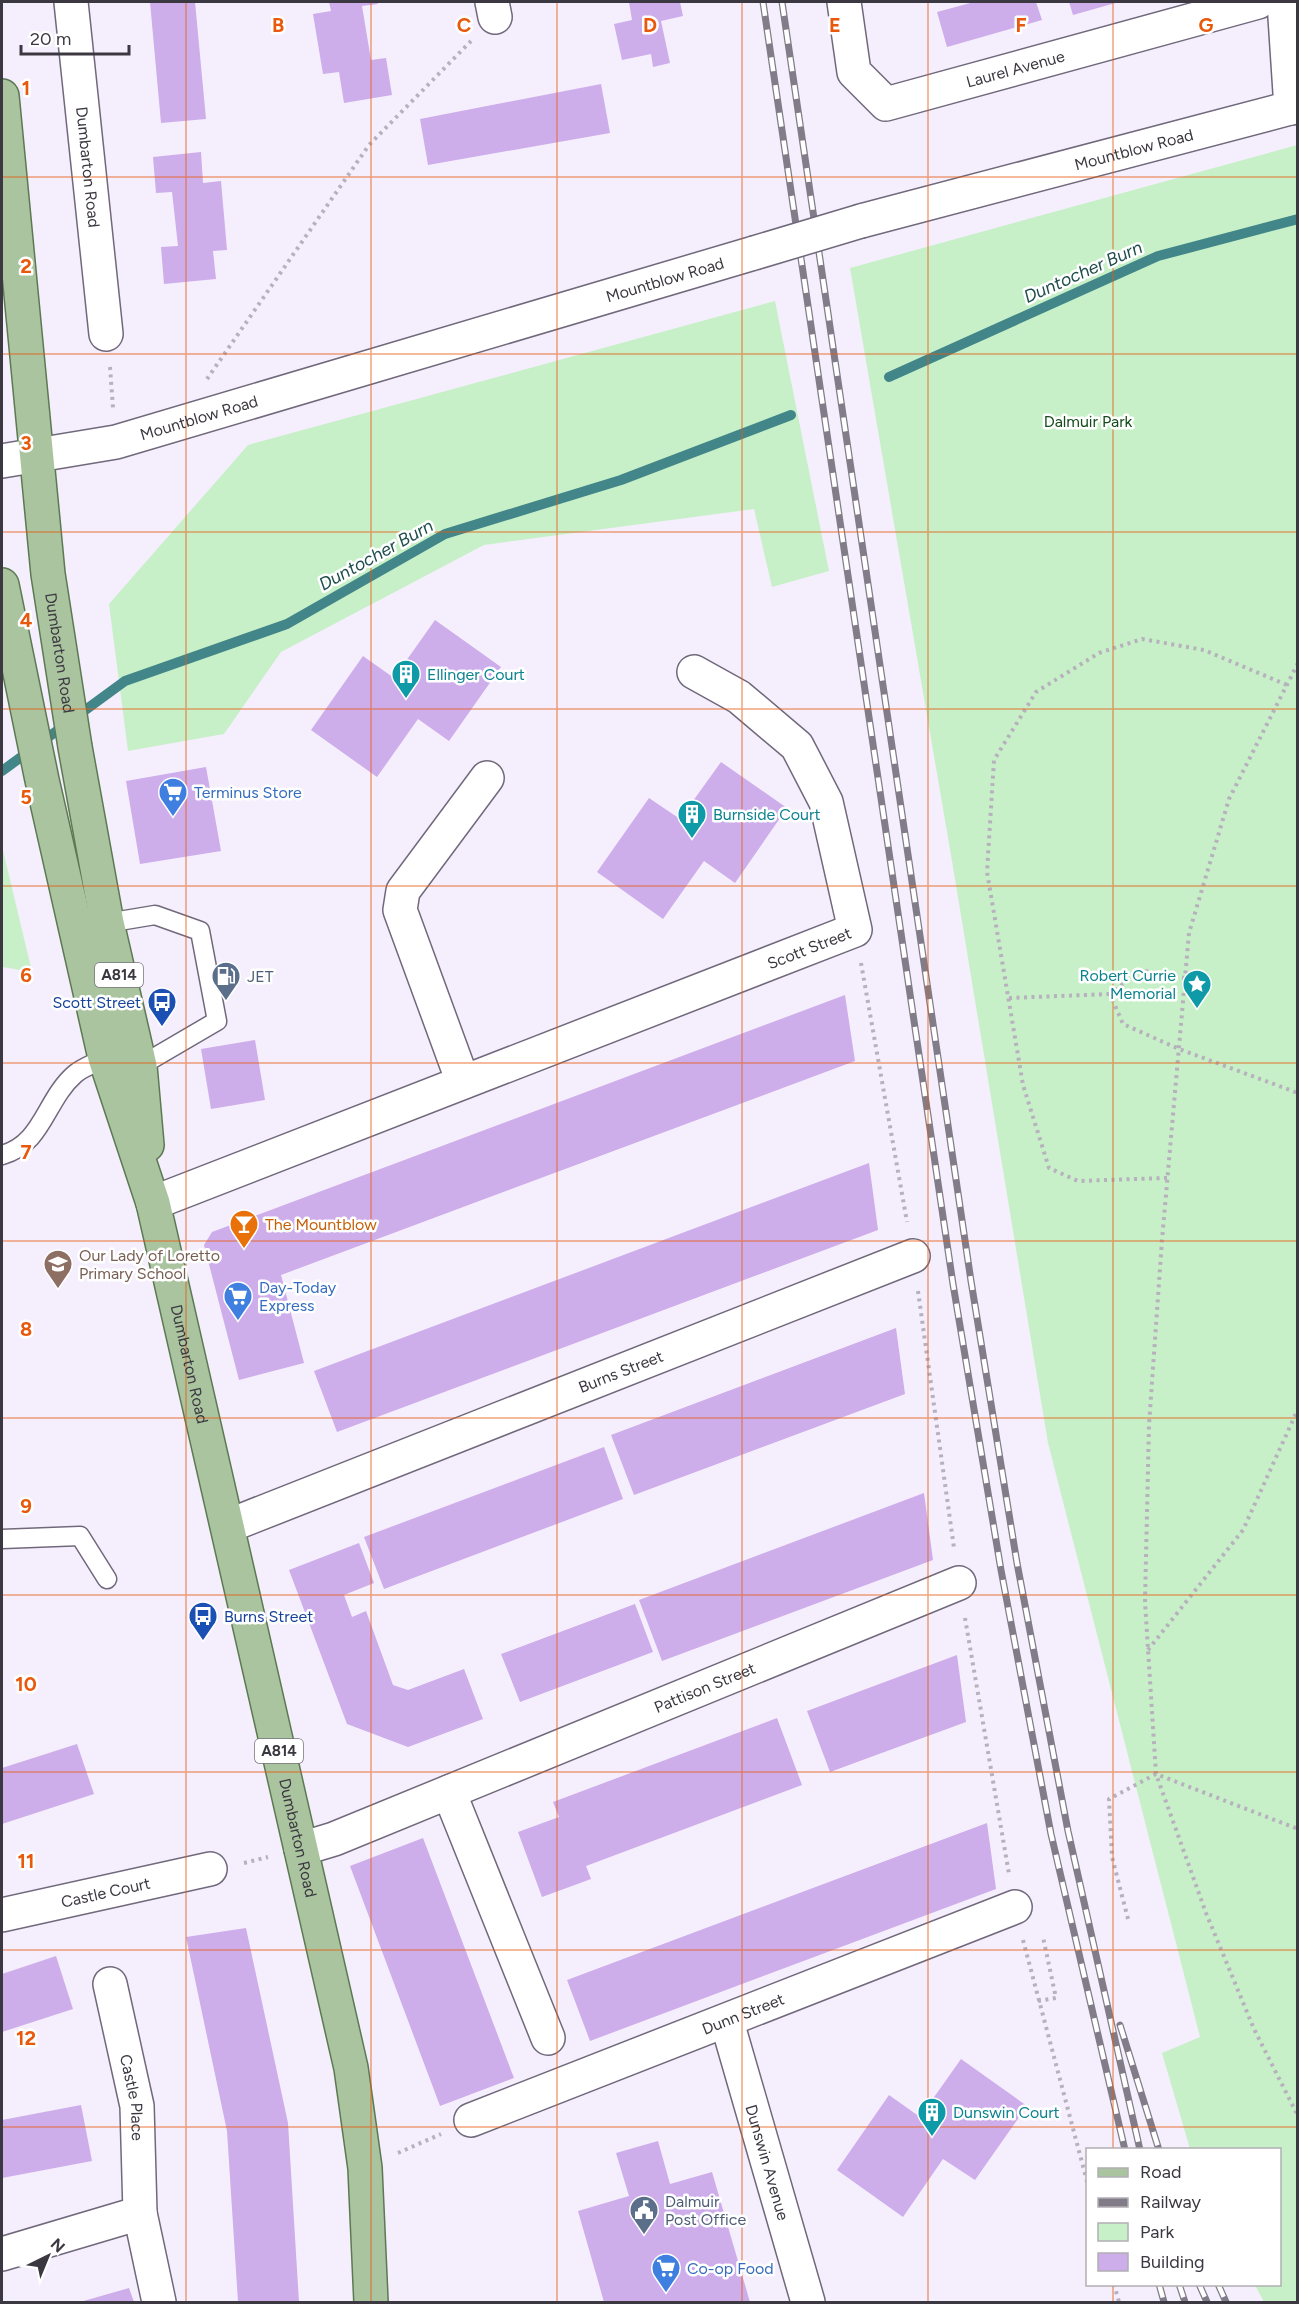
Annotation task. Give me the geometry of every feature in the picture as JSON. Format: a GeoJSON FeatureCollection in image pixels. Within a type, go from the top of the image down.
{"type":"FeatureCollection","features":[{"type":"Feature","properties":{"kind":"main road","name":"Dumbarton Road"},"geometry":{"type":"LineString","coordinates":[[2,96],[48,574],[75,747],[107,923],[140,1066],[153,1203]]}},
{"type":"Feature","properties":{"kind":"main road","name":"Dumbarton Road"},"geometry":{"type":"LineString","coordinates":[[3,596],[105,1058],[153,1203],[351,2068],[365,2168],[371,2302]]}},
{"type":"Feature","properties":{"kind":"street","name":"Dumbarton Road"},"geometry":{"type":"LineString","coordinates":[[71,2],[106,334]]}},
{"type":"Feature","properties":{"kind":"street","name":"Laurel Avenue"},"geometry":{"type":"LineString","coordinates":[[844,2],[854,72],[886,104],[1258,2]]}},
{"type":"Feature","properties":{"kind":"street"},"geometry":{"type":"LineString","coordinates":[[1284,2],[1294,107]]}},
{"type":"Feature","properties":{"kind":"street","name":"Mountblow Road"},"geometry":{"type":"LineString","coordinates":[[2,461],[116,442],[861,221],[1294,107]]}},
{"type":"Feature","properties":{"kind":"street","name":"Scott Street"},"geometry":{"type":"LineString","coordinates":[[153,1203],[855,930],[826,802],[797,746],[739,697],[694,672]]}},
{"type":"Feature","properties":{"kind":"street"},"geometry":{"type":"LineString","coordinates":[[463,1082],[400,910],[403,891],[487,778]]}},
{"type":"Feature","properties":{"kind":"street","name":"Burns Street"},"geometry":{"type":"LineString","coordinates":[[228,1526],[913,1256]]}},
{"type":"Feature","properties":{"kind":"street","name":"Pattison Street"},"geometry":{"type":"LineString","coordinates":[[301,1849],[334,1839],[959,1582]]}},
{"type":"Feature","properties":{"kind":"street"},"geometry":{"type":"LineString","coordinates":[[449,1792],[548,2038]]}},
{"type":"Feature","properties":{"kind":"street","name":"Castle Court"},"geometry":{"type":"LineString","coordinates":[[2,1915],[210,1869]]}},
{"type":"Feature","properties":{"kind":"street","name":"Dunn Street"},"geometry":{"type":"LineString","coordinates":[[471,2120],[1015,1908]]}},
{"type":"Feature","properties":{"kind":"street","name":"Castle Place"},"geometry":{"type":"LineString","coordinates":[[110,1984],[137,2106],[140,2213],[159,2302]]}},
{"type":"Feature","properties":{"kind":"street","name":"Dunswin Avenue"},"geometry":{"type":"LineString","coordinates":[[727,2022],[808,2302]]}},
{"type":"Feature","properties":{"kind":"street"},"geometry":{"type":"LineString","coordinates":[[2,2254],[140,2213]]}},
{"type":"Feature","properties":{"kind":"lane"},"geometry":{"type":"LineString","coordinates":[[107,923],[155,915],[200,932],[218,1022],[140,1066]]}},
{"type":"Feature","properties":{"kind":"lane"},"geometry":{"type":"LineString","coordinates":[[2,1155],[18,1151],[29,1142],[52,1102],[76,1073],[105,1058]]}},
{"type":"Feature","properties":{"kind":"lane"},"geometry":{"type":"LineString","coordinates":[[2,1539],[80,1536],[107,1579]]}},
{"type":"Feature","properties":{"kind":"path"},"geometry":{"type":"LineString","coordinates":[[202,417],[207,376],[369,145],[494,9]]}},
{"type":"Feature","properties":{"kind":"path"},"geometry":{"type":"LineString","coordinates":[[106,334],[116,442]]}},
{"type":"Feature","properties":{"kind":"path"},"geometry":{"type":"LineString","coordinates":[[1167,1178],[1078,1181],[1049,1168],[1023,1085],[987,872],[994,760],[1036,692],[1099,653],[1143,639],[1204,650],[1287,685]]}},
{"type":"Feature","properties":{"kind":"path"},"geometry":{"type":"LineString","coordinates":[[1298,663],[1229,799],[1189,933],[1167,1178],[1149,1425],[1145,1602],[1156,1774],[1206,1913],[1254,2030],[1298,2116]]}},
{"type":"Feature","properties":{"kind":"path"},"geometry":{"type":"LineString","coordinates":[[855,930],[913,1256],[959,1582],[1015,1908],[1086,2178]]}},
{"type":"Feature","properties":{"kind":"path"},"geometry":{"type":"LineString","coordinates":[[1009,998],[1110,994],[1140,970],[1185,978]]}},
{"type":"Feature","properties":{"kind":"path"},"geometry":{"type":"LineString","coordinates":[[1110,994],[1123,1024],[1179,1049],[1298,1093]]}},
{"type":"Feature","properties":{"kind":"path"},"geometry":{"type":"LineString","coordinates":[[1148,1650],[1244,1530],[1298,1409]]}},
{"type":"Feature","properties":{"kind":"path"},"geometry":{"type":"LineString","coordinates":[[1128,1919],[1112,1857],[1108,1800],[1156,1774],[1298,1829]]}},
{"type":"Feature","properties":{"kind":"path"},"geometry":{"type":"LineString","coordinates":[[210,1869],[301,1849]]}},
{"type":"Feature","properties":{"kind":"path"},"geometry":{"type":"LineString","coordinates":[[1038,2001],[1056,1998],[1043,1937]]}},
{"type":"Feature","properties":{"kind":"path"},"geometry":{"type":"LineString","coordinates":[[365,2168],[471,2120]]}},
{"type":"Feature","properties":{"kind":"path"},"geometry":{"type":"LineString","coordinates":[[1115,2286],[1119,2302]]}},
{"type":"Feature","properties":{"kind":"green space","name":"Dalmuir Park"},"geometry":{"type":"Polygon","coordinates":[[[1297,145],[1298,2302],[1264,2302],[1256,2286],[1281,2286],[1281,2148],[1190,2148],[1162,2053],[1200,2037],[1048,1443],[952,861],[850,268],[1297,145]]]}},
{"type":"Feature","properties":{"kind":"green space"},"geometry":{"type":"Polygon","coordinates":[[[775,301],[829,571],[772,587],[754,509],[484,545],[281,652],[224,734],[128,751],[109,604],[248,445],[775,301]]]}},
{"type":"Feature","properties":{"kind":"green space"},"geometry":{"type":"Polygon","coordinates":[[[2,846],[32,972],[2,967],[2,846]]]}},
{"type":"Feature","properties":{"kind":"building"},"geometry":{"type":"Polygon","coordinates":[[[150,2],[195,2],[206,119],[161,123],[150,2]]]}},
{"type":"Feature","properties":{"kind":"building"},"geometry":{"type":"Polygon","coordinates":[[[329,2],[377,2],[378,4],[362,6],[371,60],[386,58],[392,95],[344,103],[339,72],[323,74],[313,14],[331,11],[329,2]]]}},
{"type":"Feature","properties":{"kind":"building"},"geometry":{"type":"Polygon","coordinates":[[[629,2],[680,2],[683,16],[661,21],[670,63],[653,67],[651,54],[622,60],[614,24],[632,20],[629,2]]]}},
{"type":"Feature","properties":{"kind":"building"},"geometry":{"type":"Polygon","coordinates":[[[974,2],[1036,2],[1042,20],[947,47],[937,12],[974,2]]]}},
{"type":"Feature","properties":{"kind":"building"},"geometry":{"type":"Polygon","coordinates":[[[1069,2],[1119,2],[1073,15],[1069,2]]]}},
{"type":"Feature","properties":{"kind":"building"},"geometry":{"type":"Polygon","coordinates":[[[601,84],[610,133],[428,165],[420,119],[601,84]]]}},
{"type":"Feature","properties":{"kind":"building"},"geometry":{"type":"Polygon","coordinates":[[[201,152],[203,183],[221,181],[227,250],[213,251],[216,279],[164,284],[161,247],[178,246],[172,192],[156,193],[153,157],[201,152]]]}},
{"type":"Feature","properties":{"kind":"building","name":"Ellinger Court"},"geometry":{"type":"Polygon","coordinates":[[[435,620],[501,667],[449,741],[418,719],[377,777],[311,730],[363,656],[394,678],[435,620]]]}},
{"type":"Feature","properties":{"kind":"building","name":"Burnside Court"},"geometry":{"type":"Polygon","coordinates":[[[721,762],[787,808],[735,883],[704,861],[663,919],[597,872],[649,798],[680,819],[721,762]]]}},
{"type":"Feature","properties":{"kind":"building"},"geometry":{"type":"Polygon","coordinates":[[[206,767],[221,851],[140,864],[126,781],[206,767]]]}},
{"type":"Feature","properties":{"kind":"building"},"geometry":{"type":"Polygon","coordinates":[[[845,995],[855,1061],[281,1275],[304,1363],[239,1380],[204,1245],[212,1232],[845,995]]]}},
{"type":"Feature","properties":{"kind":"building"},"geometry":{"type":"Polygon","coordinates":[[[255,1040],[265,1100],[211,1109],[201,1049],[255,1040]]]}},
{"type":"Feature","properties":{"kind":"building"},"geometry":{"type":"Polygon","coordinates":[[[869,1163],[878,1230],[337,1432],[314,1371],[869,1163]]]}},
{"type":"Feature","properties":{"kind":"building"},"geometry":{"type":"Polygon","coordinates":[[[896,1328],[905,1394],[634,1495],[611,1435],[896,1328]]]}},
{"type":"Feature","properties":{"kind":"building"},"geometry":{"type":"Polygon","coordinates":[[[604,1447],[623,1499],[384,1589],[364,1537],[604,1447]]]}},
{"type":"Feature","properties":{"kind":"building"},"geometry":{"type":"Polygon","coordinates":[[[924,1493],[933,1560],[662,1661],[639,1600],[924,1493]]]}},
{"type":"Feature","properties":{"kind":"building"},"geometry":{"type":"Polygon","coordinates":[[[359,1543],[374,1583],[344,1595],[352,1617],[366,1611],[393,1685],[408,1690],[464,1669],[483,1719],[408,1747],[347,1724],[289,1570],[359,1543]]]}},
{"type":"Feature","properties":{"kind":"building"},"geometry":{"type":"Polygon","coordinates":[[[635,1604],[653,1652],[520,1702],[501,1654],[635,1604]]]}},
{"type":"Feature","properties":{"kind":"building"},"geometry":{"type":"Polygon","coordinates":[[[957,1655],[966,1722],[830,1772],[807,1711],[957,1655]]]}},
{"type":"Feature","properties":{"kind":"building"},"geometry":{"type":"Polygon","coordinates":[[[777,1718],[802,1785],[586,1866],[591,1879],[542,1897],[518,1832],[559,1817],[553,1802],[777,1718]]]}},
{"type":"Feature","properties":{"kind":"building"},"geometry":{"type":"Polygon","coordinates":[[[77,1744],[94,1794],[2,1824],[2,1768],[77,1744]]]}},
{"type":"Feature","properties":{"kind":"building"},"geometry":{"type":"Polygon","coordinates":[[[987,1823],[996,1889],[590,2041],[567,1980],[987,1823]]]}},
{"type":"Feature","properties":{"kind":"building"},"geometry":{"type":"Polygon","coordinates":[[[423,1838],[514,2078],[440,2106],[350,1866],[423,1838]]]}},
{"type":"Feature","properties":{"kind":"building"},"geometry":{"type":"Polygon","coordinates":[[[246,1928],[288,2123],[299,2302],[238,2302],[227,2131],[186,1937],[246,1928]]]}},
{"type":"Feature","properties":{"kind":"building"},"geometry":{"type":"Polygon","coordinates":[[[56,1956],[73,2009],[2,2032],[2,1974],[56,1956]]]}},
{"type":"Feature","properties":{"kind":"building","name":"Dunswin Court"},"geometry":{"type":"Polygon","coordinates":[[[961,2059],[1027,2106],[975,2180],[943,2159],[903,2217],[837,2170],[889,2095],[920,2117],[961,2059]]]}},
{"type":"Feature","properties":{"kind":"building"},"geometry":{"type":"Polygon","coordinates":[[[81,2105],[92,2161],[2,2178],[2,2120],[81,2105]]]}},
{"type":"Feature","properties":{"kind":"building"},"geometry":{"type":"Polygon","coordinates":[[[658,2141],[670,2184],[712,2172],[750,2302],[604,2302],[578,2211],[629,2196],[616,2153],[658,2141]]]}},
{"type":"Feature","properties":{"kind":"building"},"geometry":{"type":"Polygon","coordinates":[[[129,2288],[134,2302],[80,2302],[129,2288]]]}},
{"type":"Feature","properties":{"kind":"waterway","name":"Duntocher Burn"},"geometry":{"type":"LineString","coordinates":[[889,377],[1158,256],[1298,219]]}},
{"type":"Feature","properties":{"kind":"waterway","name":"Duntocher Burn"},"geometry":{"type":"LineString","coordinates":[[2,771],[125,681],[287,624],[445,534],[621,480],[791,415]]}},
{"type":"Feature","properties":{"kind":"railway"},"geometry":{"type":"LineString","coordinates":[[763,2],[953,1284],[1001,1570],[1051,1834],[1125,2148]]}},
{"type":"Feature","properties":{"kind":"railway"},"geometry":{"type":"LineString","coordinates":[[782,2],[971,1281],[1017,1563],[1068,1831],[1140,2148]]}},
{"type":"Feature","properties":{"kind":"railway"},"geometry":{"type":"LineString","coordinates":[[1120,2025],[1158,2148]]}},
{"type":"Feature","properties":{"kind":"railway"},"geometry":{"type":"LineString","coordinates":[[1160,2286],[1164,2302]]}},
{"type":"Feature","properties":{"kind":"railway"},"geometry":{"type":"LineString","coordinates":[[1180,2286],[1185,2302]]}},
{"type":"Feature","properties":{"kind":"railway"},"geometry":{"type":"LineString","coordinates":[[1200,2286],[1207,2302]]}},
{"type":"Feature","properties":{"kind":"railway"},"geometry":{"type":"LineString","coordinates":[[1219,2286],[1226,2302]]}},
{"type":"Feature","properties":{"kind":"place","name":"Ellinger Court"},"geometry":{"type":"Point","coordinates":[406,700]}},
{"type":"Feature","properties":{"kind":"place","name":"Terminus Store"},"geometry":{"type":"Point","coordinates":[173,818]}},
{"type":"Feature","properties":{"kind":"place","name":"Burnside Court"},"geometry":{"type":"Point","coordinates":[692,840]}},
{"type":"Feature","properties":{"kind":"place","name":"JET"},"geometry":{"type":"Point","coordinates":[226,1002]}},
{"type":"Feature","properties":{"kind":"place","name":"Robert Currie Memorial"},"geometry":{"type":"Point","coordinates":[1197,1010]}},
{"type":"Feature","properties":{"kind":"place","name":"Scott Street"},"geometry":{"type":"Point","coordinates":[162,1028]}},
{"type":"Feature","properties":{"kind":"place","name":"The Mountblow"},"geometry":{"type":"Point","coordinates":[244,1250]}},
{"type":"Feature","properties":{"kind":"place","name":"Our Lady of Loretto Primary School"},"geometry":{"type":"Point","coordinates":[58,1290]}},
{"type":"Feature","properties":{"kind":"place","name":"Day-Today Express"},"geometry":{"type":"Point","coordinates":[238,1322]}},
{"type":"Feature","properties":{"kind":"place","name":"Burns Street"},"geometry":{"type":"Point","coordinates":[203,1642]}},
{"type":"Feature","properties":{"kind":"place","name":"Dunswin Court"},"geometry":{"type":"Point","coordinates":[932,2138]}},
{"type":"Feature","properties":{"kind":"place","name":"Dalmuir Post Office"},"geometry":{"type":"Point","coordinates":[644,2236]}},
{"type":"Feature","properties":{"kind":"place","name":"Co-op Food"},"geometry":{"type":"Point","coordinates":[666,2294]}}]}
